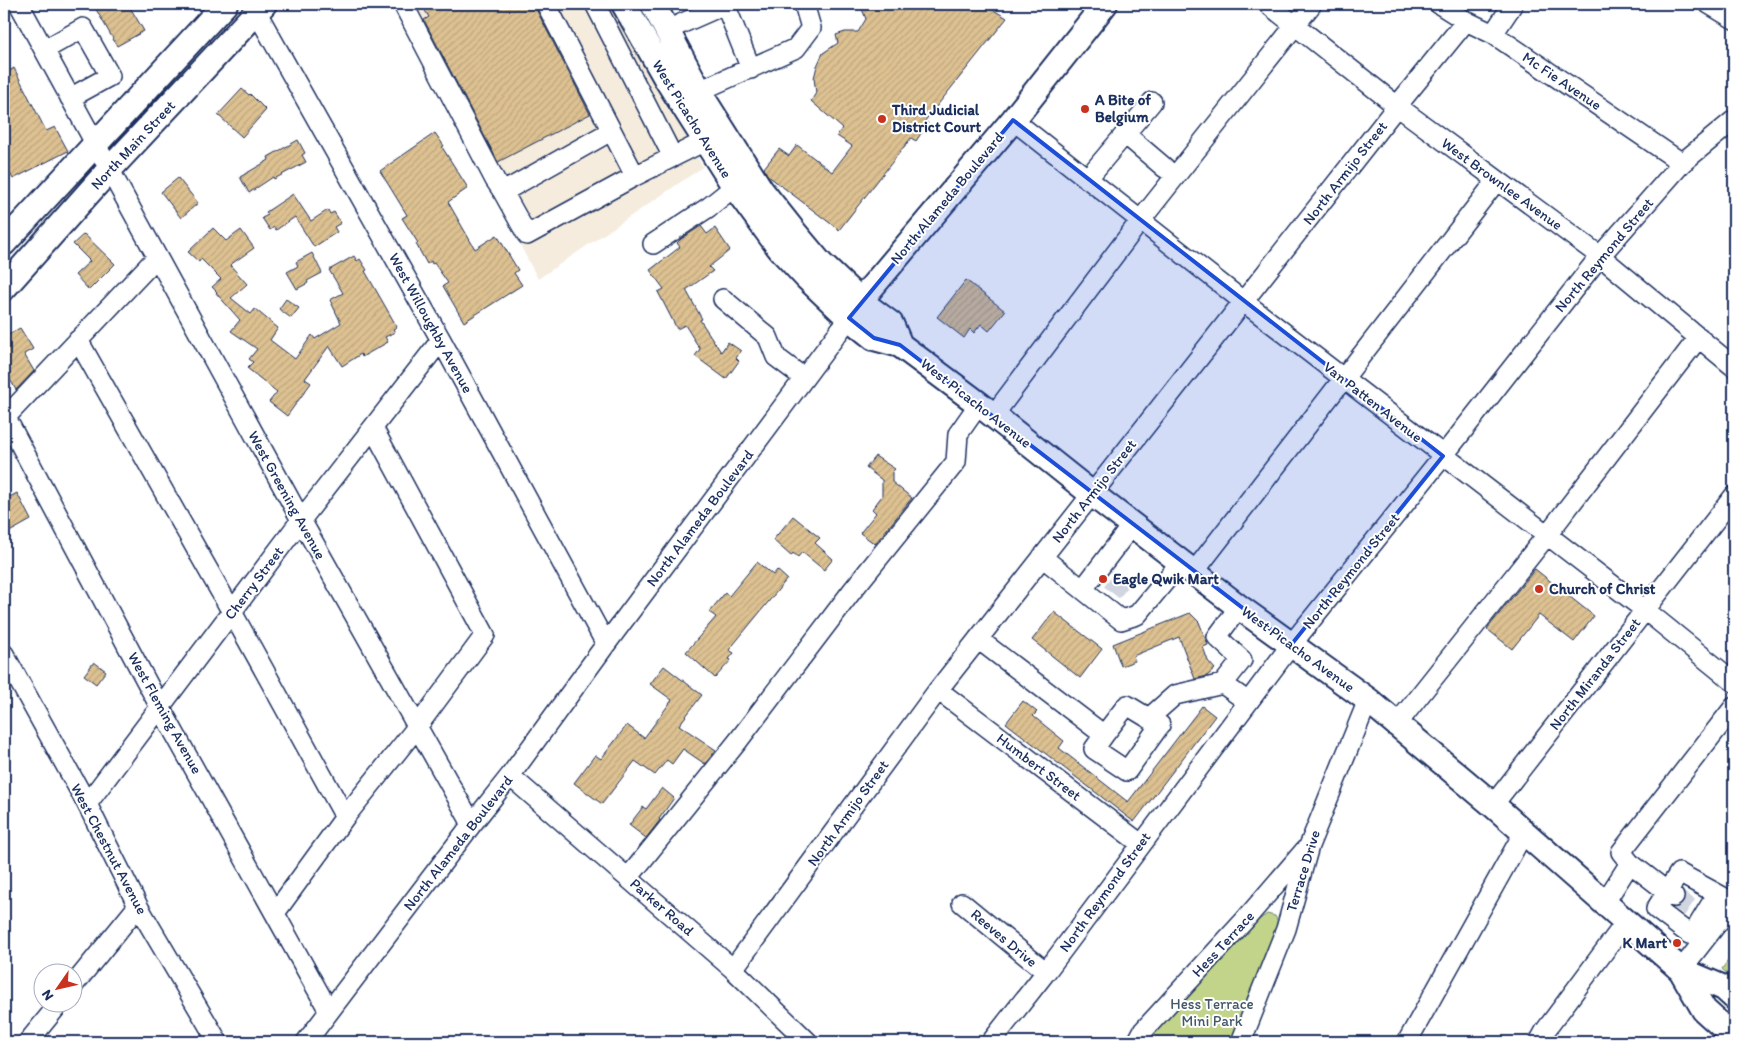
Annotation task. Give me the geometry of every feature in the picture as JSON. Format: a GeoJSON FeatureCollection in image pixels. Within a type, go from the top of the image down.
{"type":"FeatureCollection","features":[{"type":"Feature","properties":{"kind":"main road","name":"North Main Street"},"geometry":{"type":"LineString","coordinates":[[4,288],[225,4]]}},
{"type":"Feature","properties":{"kind":"main road","name":"West Picacho Avenue"},"geometry":{"type":"LineString","coordinates":[[624,4],[667,80],[734,187],[780,249],[806,277],[855,309],[891,324],[900,345],[1239,607],[1368,700],[1493,805],[1681,970],[1724,988],[1734,997]]}},
{"type":"Feature","properties":{"kind":"main road","name":"West Picacho Avenue"},"geometry":{"type":"LineString","coordinates":[[653,4],[699,91],[761,190],[822,264],[855,309]]}},
{"type":"Feature","properties":{"kind":"main road","name":"North Alameda Boulevard"},"geometry":{"type":"LineString","coordinates":[[855,309],[1013,120],[1102,5]]}},
{"type":"Feature","properties":{"kind":"main road","name":"North Main Street"},"geometry":{"type":"LineString","coordinates":[[4,243],[103,159],[257,7]]}},
{"type":"Feature","properties":{"kind":"main road","name":"West Picacho Avenue"},"geometry":{"type":"LineString","coordinates":[[1681,970],[1704,1010],[1734,1037]]}},
{"type":"Feature","properties":{"kind":"street","name":"West Greening Avenue"},"geometry":{"type":"LineString","coordinates":[[19,4],[301,520],[472,824]]}},
{"type":"Feature","properties":{"kind":"street"},"geometry":{"type":"LineString","coordinates":[[403,4],[495,180],[527,235],[635,176],[705,141]]}},
{"type":"Feature","properties":{"kind":"street"},"geometry":{"type":"LineString","coordinates":[[546,4],[635,176]]}},
{"type":"Feature","properties":{"kind":"street"},"geometry":{"type":"LineString","coordinates":[[595,4],[673,157]]}},
{"type":"Feature","properties":{"kind":"street"},"geometry":{"type":"LineString","coordinates":[[667,30],[725,4],[751,69]]}},
{"type":"Feature","properties":{"kind":"street"},"geometry":{"type":"LineString","coordinates":[[699,91],[796,48],[811,28],[804,4]]}},
{"type":"Feature","properties":{"kind":"street","name":"West Brownlee Avenue"},"geometry":{"type":"LineString","coordinates":[[1268,4],[1397,106],[1600,256],[1734,367]]}},
{"type":"Feature","properties":{"kind":"street"},"geometry":{"type":"LineString","coordinates":[[628,878],[738,742],[852,591],[956,462],[958,434],[986,410],[1140,221],[1312,4]]}},
{"type":"Feature","properties":{"kind":"street","name":"Mc Fie Avenue"},"geometry":{"type":"LineString","coordinates":[[1439,4],[1466,21],[1493,34],[1682,163]]}},
{"type":"Feature","properties":{"kind":"street"},"geometry":{"type":"LineString","coordinates":[[1493,34],[1513,4]]}},
{"type":"Feature","properties":{"kind":"street"},"geometry":{"type":"LineString","coordinates":[[1709,4],[1734,19]]}},
{"type":"Feature","properties":{"kind":"street","name":"West Willoughby Avenue"},"geometry":{"type":"LineString","coordinates":[[257,7],[606,644]]}},
{"type":"Feature","properties":{"kind":"street","name":"North Armijo Street"},"geometry":{"type":"LineString","coordinates":[[733,969],[938,690],[1397,106],[1466,21]]}},
{"type":"Feature","properties":{"kind":"street"},"geometry":{"type":"LineString","coordinates":[[44,50],[83,28],[110,76],[70,98]]}},
{"type":"Feature","properties":{"kind":"street"},"geometry":{"type":"LineString","coordinates":[[1087,179],[1152,102]]}},
{"type":"Feature","properties":{"kind":"street","name":"Van Patten Avenue"},"geometry":{"type":"LineString","coordinates":[[1013,120],[1244,302],[1645,610],[1734,682]]}},
{"type":"Feature","properties":{"kind":"street","name":"North Reymond Street"},"geometry":{"type":"LineString","coordinates":[[991,1042],[1046,972],[1290,645],[1443,456],[1600,256],[1682,163],[1734,120]]}},
{"type":"Feature","properties":{"kind":"street"},"geometry":{"type":"LineString","coordinates":[[503,192],[611,131]]}},
{"type":"Feature","properties":{"kind":"street"},"geometry":{"type":"LineString","coordinates":[[1124,134],[1165,168]]}},
{"type":"Feature","properties":{"kind":"street"},"geometry":{"type":"LineString","coordinates":[[1042,557],[1121,620],[1137,615],[1137,601],[1187,567],[1344,379],[1498,180]]}},
{"type":"Feature","properties":{"kind":"street"},"geometry":{"type":"LineString","coordinates":[[653,244],[709,207],[734,187]]}},
{"type":"Feature","properties":{"kind":"street"},"geometry":{"type":"LineString","coordinates":[[4,416],[157,258]]}},
{"type":"Feature","properties":{"kind":"street"},"geometry":{"type":"LineString","coordinates":[[723,299],[768,337],[776,357],[804,378]]}},
{"type":"Feature","properties":{"kind":"street","name":"North Alameda Boulevard"},"geometry":{"type":"LineString","coordinates":[[306,1042],[510,776],[855,309]]}},
{"type":"Feature","properties":{"kind":"street"},"geometry":{"type":"LineString","coordinates":[[1397,724],[1548,535],[1699,337]]}},
{"type":"Feature","properties":{"kind":"street"},"geometry":{"type":"LineString","coordinates":[[78,340],[232,612],[344,817]]}},
{"type":"Feature","properties":{"kind":"street","name":"Cherry Street"},"geometry":{"type":"LineString","coordinates":[[87,804],[301,520],[441,340]]}},
{"type":"Feature","properties":{"kind":"street","name":"West Fleming Avenue"},"geometry":{"type":"LineString","coordinates":[[4,416],[160,707],[329,1011]]}},
{"type":"Feature","properties":{"kind":"street"},"geometry":{"type":"LineString","coordinates":[[275,913],[344,817],[417,727],[485,635],[373,428]]}},
{"type":"Feature","properties":{"kind":"street","name":"North Miranda Street"},"geometry":{"type":"LineString","coordinates":[[1493,805],[1734,496]]}},
{"type":"Feature","properties":{"kind":"street"},"geometry":{"type":"LineString","coordinates":[[1083,590],[1104,574],[1132,525]]}},
{"type":"Feature","properties":{"kind":"street"},"geometry":{"type":"LineString","coordinates":[[1149,718],[1175,695],[1223,684],[1242,660],[1217,637],[1239,607]]}},
{"type":"Feature","properties":{"kind":"street"},"geometry":{"type":"LineString","coordinates":[[978,639],[1104,735]]}},
{"type":"Feature","properties":{"kind":"street","name":"West Chestnut Avenue"},"geometry":{"type":"LineString","coordinates":[[4,654],[87,804],[138,906],[218,1042]]}},
{"type":"Feature","properties":{"kind":"street"},"geometry":{"type":"LineString","coordinates":[[1223,684],[1248,702]]}},
{"type":"Feature","properties":{"kind":"street","name":"Humbert Street"},"geometry":{"type":"LineString","coordinates":[[938,690],[1141,844]]}},
{"type":"Feature","properties":{"kind":"street","name":"Terrace Drive"},"geometry":{"type":"LineString","coordinates":[[1241,1042],[1286,929],[1309,846],[1368,700]]}},
{"type":"Feature","properties":{"kind":"street"},"geometry":{"type":"LineString","coordinates":[[1128,705],[1160,725],[1127,771],[1094,749],[1104,735],[1128,705]]}},
{"type":"Feature","properties":{"kind":"street"},"geometry":{"type":"LineString","coordinates":[[1670,895],[1630,863],[1622,852],[1734,707]]}},
{"type":"Feature","properties":{"kind":"street","name":"Parker Road"},"geometry":{"type":"LineString","coordinates":[[510,776],[733,969],[808,1042]]}},
{"type":"Feature","properties":{"kind":"street"},"geometry":{"type":"LineString","coordinates":[[1407,1042],[1524,832]]}},
{"type":"Feature","properties":{"kind":"street","name":"Hess Terrace"},"geometry":{"type":"LineString","coordinates":[[1136,1042],[1143,1030],[1244,921],[1309,846]]}},
{"type":"Feature","properties":{"kind":"street"},"geometry":{"type":"LineString","coordinates":[[1605,902],[1630,863]]}},
{"type":"Feature","properties":{"kind":"street"},"geometry":{"type":"LineString","coordinates":[[1679,873],[1728,900],[1689,934],[1656,910],[1670,895],[1679,873]]}},
{"type":"Feature","properties":{"kind":"street","name":"Reeves Drive"},"geometry":{"type":"LineString","coordinates":[[962,903],[1046,972]]}},
{"type":"Feature","properties":{"kind":"street"},"geometry":{"type":"LineString","coordinates":[[82,975],[138,906]]}},
{"type":"Feature","properties":{"kind":"street"},"geometry":{"type":"LineString","coordinates":[[1681,970],[1706,918]]}},
{"type":"Feature","properties":{"kind":"street"},"geometry":{"type":"LineString","coordinates":[[1652,945],[1669,919]]}},
{"type":"Feature","properties":{"kind":"street"},"geometry":{"type":"LineString","coordinates":[[1547,1038],[1626,922]]}},
{"type":"Feature","properties":{"kind":"street"},"geometry":{"type":"LineString","coordinates":[[28,1042],[51,1014]]}},
{"type":"Feature","properties":{"kind":"highlighted area"},"geometry":{"type":"Polygon","coordinates":[[[1013,120],[1443,456],[1291,645],[900,345],[874,338],[849,318],[1013,120]]]}},
{"type":"Feature","properties":{"kind":"shaded area"},"geometry":{"type":"Polygon","coordinates":[[[393,4],[612,4],[703,167],[538,279],[393,4]]]}},
{"type":"Feature","properties":{"kind":"green space","name":"Hess Terrace Mini Park"},"geometry":{"type":"Polygon","coordinates":[[[1267,914],[1275,916],[1280,925],[1231,1042],[1148,1042],[1152,1035],[1253,924],[1267,914]]]}},
{"type":"Feature","properties":{"kind":"green space"},"geometry":{"type":"Polygon","coordinates":[[[1734,952],[1734,980],[1722,969],[1734,952]]]}},
{"type":"Feature","properties":{"kind":"building"},"geometry":{"type":"Polygon","coordinates":[[[93,4],[128,4],[144,31],[117,46],[93,4]]]}},
{"type":"Feature","properties":{"kind":"building"},"geometry":{"type":"Polygon","coordinates":[[[421,4],[535,4],[590,114],[498,162],[424,20],[429,17],[421,4]]]}},
{"type":"Feature","properties":{"kind":"building","name":"Third Judicial District Court"},"geometry":{"type":"Polygon","coordinates":[[[860,4],[983,4],[1007,18],[924,122],[928,123],[916,141],[911,138],[839,230],[767,175],[764,168],[779,149],[789,156],[797,145],[832,172],[852,146],[837,136],[842,128],[811,101],[816,93],[814,78],[823,53],[838,43],[836,35],[845,32],[858,32],[866,19],[860,4]]]}},
{"type":"Feature","properties":{"kind":"building"},"geometry":{"type":"Polygon","coordinates":[[[14,68],[46,131],[55,127],[68,151],[13,179],[4,162],[4,74],[14,68]]]}},
{"type":"Feature","properties":{"kind":"building"},"geometry":{"type":"Polygon","coordinates":[[[242,89],[250,94],[266,110],[242,137],[218,115],[242,89]]]}},
{"type":"Feature","properties":{"kind":"building"},"geometry":{"type":"Polygon","coordinates":[[[435,133],[468,188],[448,202],[475,249],[497,235],[518,270],[514,273],[522,285],[464,322],[443,286],[448,283],[434,263],[432,264],[431,261],[427,264],[416,244],[418,243],[402,218],[407,215],[380,171],[435,133]]]}},
{"type":"Feature","properties":{"kind":"building"},"geometry":{"type":"Polygon","coordinates":[[[298,140],[305,153],[302,155],[306,162],[274,179],[273,177],[249,193],[240,177],[269,160],[268,157],[298,140]]]}},
{"type":"Feature","properties":{"kind":"building"},"geometry":{"type":"Polygon","coordinates":[[[178,178],[198,203],[181,218],[161,192],[178,178]]]}},
{"type":"Feature","properties":{"kind":"building"},"geometry":{"type":"Polygon","coordinates":[[[293,194],[311,221],[328,210],[330,214],[334,212],[341,223],[334,227],[337,232],[314,247],[295,217],[276,230],[274,227],[270,230],[262,218],[268,215],[266,212],[293,194]]]}},
{"type":"Feature","properties":{"kind":"building"},"geometry":{"type":"Polygon","coordinates":[[[701,226],[707,234],[715,228],[730,250],[709,267],[713,271],[686,290],[702,319],[700,320],[721,352],[728,342],[741,351],[736,358],[739,361],[726,379],[695,356],[700,349],[685,325],[677,329],[658,292],[664,289],[650,270],[680,247],[677,243],[681,239],[701,226]]]}},
{"type":"Feature","properties":{"kind":"building"},"geometry":{"type":"Polygon","coordinates":[[[213,228],[226,241],[241,230],[254,248],[230,265],[247,284],[231,298],[251,314],[255,309],[278,328],[270,340],[295,359],[312,335],[315,339],[341,323],[330,300],[343,293],[329,270],[354,256],[357,261],[360,259],[367,270],[365,271],[397,327],[393,329],[395,332],[385,337],[388,342],[362,357],[361,354],[342,366],[329,346],[305,379],[311,383],[287,416],[269,402],[277,392],[247,368],[253,362],[249,359],[257,349],[231,331],[240,320],[212,287],[221,279],[201,259],[199,262],[188,252],[213,228]]]}},
{"type":"Feature","properties":{"kind":"building"},"geometry":{"type":"Polygon","coordinates":[[[84,234],[115,264],[89,290],[75,275],[90,261],[73,244],[84,234]]]}},
{"type":"Feature","properties":{"kind":"building"},"geometry":{"type":"Polygon","coordinates":[[[312,253],[322,273],[297,289],[287,272],[298,266],[296,262],[312,253]]]}},
{"type":"Feature","properties":{"kind":"building"},"geometry":{"type":"Polygon","coordinates":[[[966,280],[1005,311],[989,331],[981,324],[974,333],[970,329],[964,338],[937,317],[966,280]]]}},
{"type":"Feature","properties":{"kind":"building"},"geometry":{"type":"Polygon","coordinates":[[[286,299],[299,308],[291,318],[279,309],[286,299]]]}},
{"type":"Feature","properties":{"kind":"building"},"geometry":{"type":"Polygon","coordinates":[[[20,328],[33,349],[24,354],[34,371],[16,390],[4,369],[4,337],[20,328]]]}},
{"type":"Feature","properties":{"kind":"building"},"geometry":{"type":"Polygon","coordinates":[[[875,456],[895,469],[892,472],[892,482],[912,498],[875,544],[860,533],[876,513],[872,509],[882,496],[882,480],[866,468],[875,456]]]}},
{"type":"Feature","properties":{"kind":"building"},"geometry":{"type":"Polygon","coordinates":[[[17,493],[31,520],[4,535],[4,500],[17,493]]]}},
{"type":"Feature","properties":{"kind":"building"},"geometry":{"type":"Polygon","coordinates":[[[793,516],[820,538],[815,543],[833,559],[824,570],[802,552],[798,557],[793,553],[791,556],[773,540],[793,516]]]}},
{"type":"Feature","properties":{"kind":"building"},"geometry":{"type":"Polygon","coordinates":[[[757,562],[773,575],[777,570],[787,579],[729,650],[734,653],[729,659],[731,660],[715,678],[686,652],[716,617],[709,612],[725,593],[729,596],[757,562]]]}},
{"type":"Feature","properties":{"kind":"building","name":"Church of Christ"},"geometry":{"type":"Polygon","coordinates":[[[1535,569],[1594,616],[1574,642],[1539,615],[1512,649],[1487,629],[1535,569]]]}},
{"type":"Feature","properties":{"kind":"building"},"geometry":{"type":"Polygon","coordinates":[[[1054,612],[1102,649],[1080,678],[1032,640],[1054,612]]]}},
{"type":"Feature","properties":{"kind":"building"},"geometry":{"type":"Polygon","coordinates":[[[1190,613],[1199,622],[1208,645],[1203,647],[1208,661],[1215,669],[1207,676],[1195,679],[1179,637],[1133,656],[1135,661],[1121,666],[1113,644],[1190,613]]]}},
{"type":"Feature","properties":{"kind":"building"},"geometry":{"type":"Polygon","coordinates":[[[94,662],[106,671],[96,684],[84,675],[94,662]]]}},
{"type":"Feature","properties":{"kind":"building"},"geometry":{"type":"Polygon","coordinates":[[[664,666],[702,695],[679,725],[716,750],[705,764],[683,749],[672,764],[667,760],[655,775],[635,761],[602,804],[574,783],[595,755],[601,759],[627,725],[644,738],[672,700],[650,684],[664,666]]]}},
{"type":"Feature","properties":{"kind":"building"},"geometry":{"type":"Polygon","coordinates":[[[1023,701],[1037,712],[1033,716],[1064,741],[1059,748],[1128,802],[1202,706],[1215,716],[1134,822],[1006,723],[1023,701]]]}},
{"type":"Feature","properties":{"kind":"building"},"geometry":{"type":"Polygon","coordinates":[[[662,788],[674,798],[646,838],[629,825],[643,807],[646,809],[662,788]]]}},
{"type":"Feature","properties":{"kind":"tunnel"},"geometry":{"type":"LineString","coordinates":[[1110,579],[1131,596]]}},
{"type":"Feature","properties":{"kind":"tunnel"},"geometry":{"type":"LineString","coordinates":[[1674,897],[1698,913]]}},
{"type":"Feature","properties":{"kind":"place","name":"A Bite of Belgium"},"geometry":{"type":"Point","coordinates":[1085,109]}},
{"type":"Feature","properties":{"kind":"place","name":"Third Judicial District Court"},"geometry":{"type":"Point","coordinates":[882,119]}},
{"type":"Feature","properties":{"kind":"place","name":"Eagle Qwik Mart"},"geometry":{"type":"Point","coordinates":[1103,579]}},
{"type":"Feature","properties":{"kind":"place","name":"Church of Christ"},"geometry":{"type":"Point","coordinates":[1539,589]}},
{"type":"Feature","properties":{"kind":"place","name":"K Mart"},"geometry":{"type":"Point","coordinates":[1677,943]}}]}
